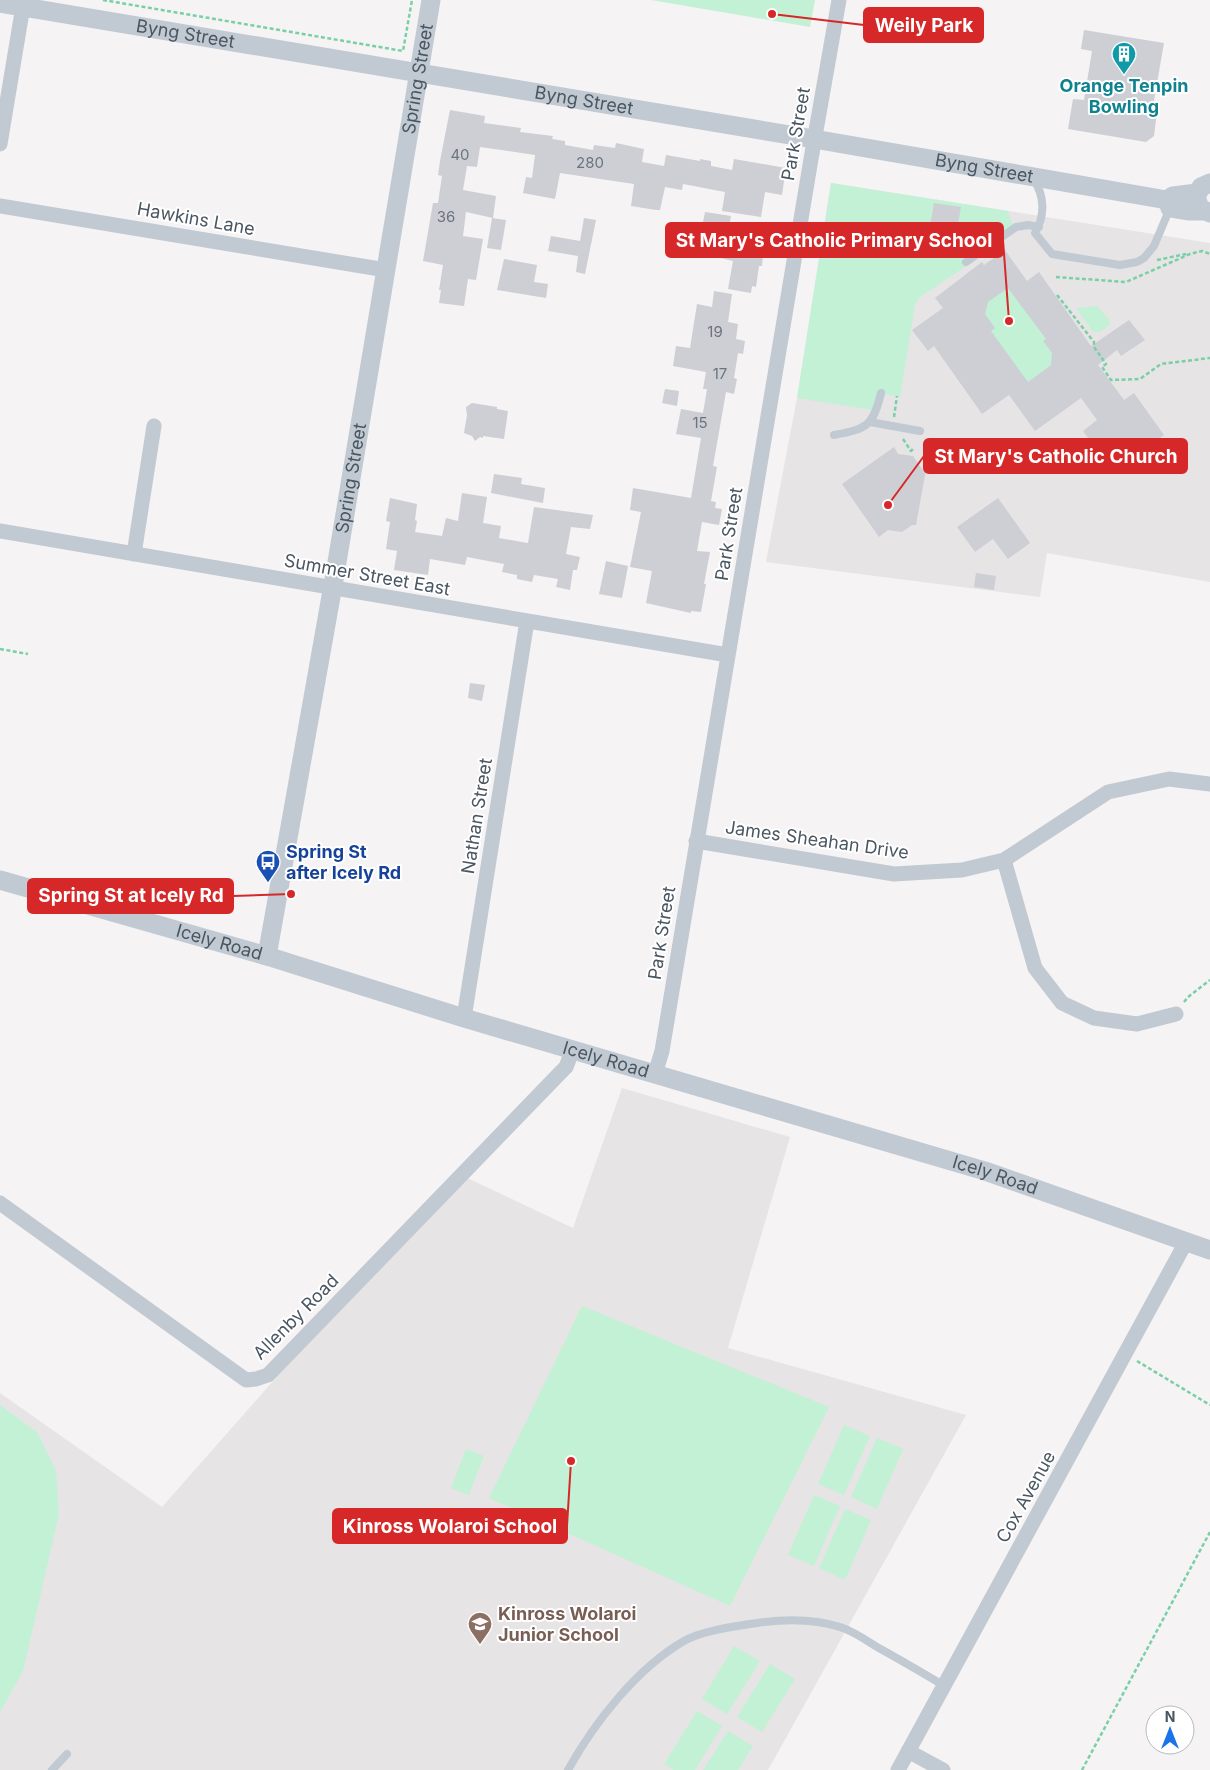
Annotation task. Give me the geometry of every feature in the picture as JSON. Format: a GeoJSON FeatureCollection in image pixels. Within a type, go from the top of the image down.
{"type":"FeatureCollection","features":[{"type":"Feature","properties":{"kind":"street","name":"Spring Street"},"geometry":{"type":"LineString","coordinates":[[267,956],[332,588],[431,0]]}},
{"type":"Feature","properties":{"kind":"street","name":"Park Street"},"geometry":{"type":"LineString","coordinates":[[656,1074],[662,1051],[814,139],[839,0]]}},
{"type":"Feature","properties":{"kind":"street","name":"Byng Street"},"geometry":{"type":"LineString","coordinates":[[0,3],[23,3],[419,73],[814,139],[1033,177],[1169,204],[1173,196],[1205,197]]}},
{"type":"Feature","properties":{"kind":"street"},"geometry":{"type":"LineString","coordinates":[[0,144],[23,3]]}},
{"type":"Feature","properties":{"kind":"street"},"geometry":{"type":"LineString","coordinates":[[1205,197],[1210,166]]}},
{"type":"Feature","properties":{"kind":"street","name":"Hawkins Lane"},"geometry":{"type":"LineString","coordinates":[[0,206],[386,270]]}},
{"type":"Feature","properties":{"kind":"street"},"geometry":{"type":"LineString","coordinates":[[134,554],[154,426]]}},
{"type":"Feature","properties":{"kind":"street","name":"Summer Street East"},"geometry":{"type":"LineString","coordinates":[[0,531],[728,655]]}},
{"type":"Feature","properties":{"kind":"street","name":"Nathan Street"},"geometry":{"type":"LineString","coordinates":[[464,1018],[527,621]]}},
{"type":"Feature","properties":{"kind":"street","name":"James Sheahan Drive"},"geometry":{"type":"LineString","coordinates":[[696,842],[894,874],[962,870],[1004,860],[1108,792],[1169,779],[1210,784]]}},
{"type":"Feature","properties":{"kind":"street"},"geometry":{"type":"LineString","coordinates":[[1004,860],[1035,968],[1062,1003],[1094,1018],[1136,1024],[1176,1014]]}},
{"type":"Feature","properties":{"kind":"street","name":"Icely Road"},"geometry":{"type":"LineString","coordinates":[[0,880],[267,956],[464,1018],[1019,1182],[1210,1250]]}},
{"type":"Feature","properties":{"kind":"street","name":"Allenby Road"},"geometry":{"type":"LineString","coordinates":[[0,1203],[246,1380],[256,1379],[268,1374],[566,1067],[573,1049]]}},
{"type":"Feature","properties":{"kind":"street","name":"Cox Avenue"},"geometry":{"type":"LineString","coordinates":[[898,1770],[1186,1242]]}},
{"type":"Feature","properties":{"kind":"street"},"geometry":{"type":"LineString","coordinates":[[908,1751],[943,1770]]}},
{"type":"Feature","properties":{"kind":"lane"},"geometry":{"type":"LineString","coordinates":[[1033,177],[1043,198],[1042,214],[1035,233],[1052,254],[1120,265],[1137,262],[1144,258],[1154,246],[1169,204]]}},
{"type":"Feature","properties":{"kind":"lane"},"geometry":{"type":"LineString","coordinates":[[966,262],[1016,227],[1028,225],[1038,227]]}},
{"type":"Feature","properties":{"kind":"lane"},"geometry":{"type":"LineString","coordinates":[[834,435],[855,430],[870,422],[877,411],[881,394]]}},
{"type":"Feature","properties":{"kind":"lane"},"geometry":{"type":"LineString","coordinates":[[870,422],[920,431]]}},
{"type":"Feature","properties":{"kind":"lane"},"geometry":{"type":"LineString","coordinates":[[568,1770],[577,1754],[608,1711],[638,1677],[686,1640],[721,1629],[763,1622],[797,1620],[823,1623],[842,1628],[943,1685]]}},
{"type":"Feature","properties":{"kind":"lane"},"geometry":{"type":"LineString","coordinates":[[52,1770],[68,1754]]}},
{"type":"Feature","properties":{"kind":"path"},"geometry":{"type":"LineString","coordinates":[[103,0],[403,51],[412,0]]}},
{"type":"Feature","properties":{"kind":"path"},"geometry":{"type":"LineString","coordinates":[[1058,295],[1094,342],[1094,347],[1106,364],[1102,367],[1111,380],[1140,379],[1161,364],[1210,358]]}},
{"type":"Feature","properties":{"kind":"path"},"geometry":{"type":"LineString","coordinates":[[894,421],[898,396]]}},
{"type":"Feature","properties":{"kind":"path"},"geometry":{"type":"LineString","coordinates":[[901,436],[912,451],[914,448]]}},
{"type":"Feature","properties":{"kind":"path"},"geometry":{"type":"LineString","coordinates":[[0,649],[28,654]]}},
{"type":"Feature","properties":{"kind":"path"},"geometry":{"type":"LineString","coordinates":[[1176,1014],[1188,997],[1210,980]]}},
{"type":"Feature","properties":{"kind":"path"},"geometry":{"type":"LineString","coordinates":[[1125,1354],[1210,1405]]}},
{"type":"Feature","properties":{"kind":"path"},"geometry":{"type":"LineString","coordinates":[[1082,1770],[1210,1532]]}},
{"type":"Feature","properties":{"kind":"shaded area"},"geometry":{"type":"Polygon","coordinates":[[[831,183],[1210,243],[1210,582],[1047,553],[1040,597],[766,562],[797,398],[831,183]]]}},
{"type":"Feature","properties":{"kind":"shaded area"},"geometry":{"type":"Polygon","coordinates":[[[622,1088],[790,1137],[728,1348],[966,1415],[768,1770],[0,1770],[0,1393],[162,1507],[457,1173],[573,1228],[622,1088]]]}},
{"type":"Feature","properties":{"kind":"green space"},"geometry":{"type":"Polygon","coordinates":[[[651,0],[815,0],[810,27],[651,0]]]}},
{"type":"Feature","properties":{"kind":"green space"},"geometry":{"type":"Polygon","coordinates":[[[831,183],[1008,211],[1013,226],[970,255],[961,258],[969,264],[920,297],[915,305],[900,397],[877,393],[873,410],[797,398],[831,183]]]}},
{"type":"Feature","properties":{"kind":"green space"},"geometry":{"type":"Polygon","coordinates":[[[1010,285],[1046,339],[1044,341],[1052,353],[1052,358],[1055,362],[1028,382],[957,325],[1010,285]]]}},
{"type":"Feature","properties":{"kind":"green space"},"geometry":{"type":"Polygon","coordinates":[[[1097,306],[1109,319],[1110,325],[1100,332],[1093,332],[1076,308],[1097,306]]]}},
{"type":"Feature","properties":{"kind":"green space"},"geometry":{"type":"Polygon","coordinates":[[[582,1306],[829,1407],[730,1606],[489,1498],[582,1306]]]}},
{"type":"Feature","properties":{"kind":"green space"},"geometry":{"type":"Polygon","coordinates":[[[0,1405],[37,1432],[56,1471],[59,1514],[23,1671],[0,1712],[0,1405]]]}},
{"type":"Feature","properties":{"kind":"green space"},"geometry":{"type":"Polygon","coordinates":[[[844,1425],[870,1436],[844,1495],[818,1484],[844,1425]]]}},
{"type":"Feature","properties":{"kind":"green space"},"geometry":{"type":"Polygon","coordinates":[[[877,1438],[903,1449],[877,1509],[851,1497],[877,1438]]]}},
{"type":"Feature","properties":{"kind":"green space"},"geometry":{"type":"Polygon","coordinates":[[[466,1449],[484,1456],[469,1495],[451,1488],[466,1449]]]}},
{"type":"Feature","properties":{"kind":"green space"},"geometry":{"type":"Polygon","coordinates":[[[814,1495],[840,1506],[814,1566],[788,1555],[814,1495]]]}},
{"type":"Feature","properties":{"kind":"green space"},"geometry":{"type":"Polygon","coordinates":[[[845,1509],[871,1520],[845,1580],[819,1568],[845,1509]]]}},
{"type":"Feature","properties":{"kind":"green space"},"geometry":{"type":"Polygon","coordinates":[[[734,1646],[760,1661],[727,1714],[702,1699],[734,1646]]]}},
{"type":"Feature","properties":{"kind":"green space"},"geometry":{"type":"Polygon","coordinates":[[[770,1664],[795,1679],[762,1732],[737,1717],[770,1664]]]}},
{"type":"Feature","properties":{"kind":"green space"},"geometry":{"type":"Polygon","coordinates":[[[697,1711],[722,1726],[695,1770],[674,1770],[664,1764],[697,1711]]]}},
{"type":"Feature","properties":{"kind":"green space"},"geometry":{"type":"Polygon","coordinates":[[[728,1731],[753,1746],[738,1770],[703,1770],[728,1731]]]}},
{"type":"Feature","properties":{"kind":"building","name":"Orange Tenpin Bowling"},"geometry":{"type":"Polygon","coordinates":[[[1084,30],[1164,43],[1152,112],[1157,112],[1154,136],[1146,142],[1068,129],[1073,99],[1084,100],[1092,51],[1081,49],[1084,30]]]}},
{"type":"Feature","properties":{"kind":"building"},"geometry":{"type":"Polygon","coordinates":[[[450,110],[485,116],[484,123],[521,128],[520,132],[553,136],[552,139],[565,141],[565,145],[593,150],[594,145],[615,148],[616,143],[644,149],[642,162],[664,166],[666,155],[711,161],[711,166],[732,170],[734,159],[786,168],[782,195],[765,192],[761,217],[722,211],[725,192],[683,184],[682,190],[665,187],[660,210],[656,210],[631,206],[634,184],[560,173],[555,199],[523,193],[526,177],[532,178],[535,155],[480,147],[477,167],[467,166],[463,190],[496,196],[493,218],[466,212],[463,236],[483,239],[476,280],[468,279],[464,306],[439,303],[443,265],[423,261],[433,203],[438,203],[442,176],[438,175],[450,110]]]}},
{"type":"Feature","properties":{"kind":"building"},"geometry":{"type":"Polygon","coordinates":[[[934,203],[961,207],[956,236],[929,232],[934,203]]]}},
{"type":"Feature","properties":{"kind":"building"},"geometry":{"type":"Polygon","coordinates":[[[705,212],[731,216],[727,237],[764,244],[762,266],[759,266],[756,287],[752,286],[751,293],[728,289],[733,261],[716,257],[718,244],[687,239],[689,225],[702,227],[705,212]]]}},
{"type":"Feature","properties":{"kind":"building"},"geometry":{"type":"Polygon","coordinates":[[[492,218],[506,220],[501,250],[487,248],[492,218]]]}},
{"type":"Feature","properties":{"kind":"building"},"geometry":{"type":"Polygon","coordinates":[[[584,218],[596,220],[585,274],[576,272],[578,256],[548,251],[551,236],[580,241],[584,218]]]}},
{"type":"Feature","properties":{"kind":"building"},"geometry":{"type":"Polygon","coordinates":[[[1005,250],[1027,281],[1039,272],[1091,346],[1129,320],[1145,340],[1121,356],[1117,350],[1098,365],[1124,400],[1134,393],[1164,435],[1113,472],[1083,431],[1097,420],[1081,398],[1035,431],[1009,395],[982,414],[934,346],[928,351],[912,330],[943,308],[935,298],[982,262],[984,265],[1005,250]],[[1008,288],[988,302],[985,314],[995,328],[991,331],[1028,382],[1051,365],[1052,353],[1043,341],[1046,339],[1008,288]]]}},
{"type":"Feature","properties":{"kind":"building"},"geometry":{"type":"Polygon","coordinates":[[[504,259],[537,265],[534,282],[548,284],[546,298],[497,290],[504,259]]]}},
{"type":"Feature","properties":{"kind":"building"},"geometry":{"type":"Polygon","coordinates":[[[714,291],[732,294],[728,322],[738,324],[736,339],[745,341],[743,354],[738,353],[734,378],[737,379],[734,394],[726,392],[713,466],[717,467],[711,501],[716,502],[715,508],[722,509],[719,525],[702,522],[697,551],[710,552],[701,612],[691,611],[691,613],[646,603],[652,571],[630,567],[641,512],[630,510],[633,488],[691,498],[701,438],[676,434],[681,409],[703,413],[707,389],[703,389],[706,372],[673,366],[676,346],[690,348],[697,304],[712,307],[714,291]]]}},
{"type":"Feature","properties":{"kind":"building"},"geometry":{"type":"Polygon","coordinates":[[[665,389],[679,391],[677,406],[662,403],[665,389]]]}},
{"type":"Feature","properties":{"kind":"building"},"geometry":{"type":"Polygon","coordinates":[[[472,403],[497,407],[497,409],[508,411],[504,439],[483,436],[483,438],[480,437],[475,441],[472,436],[464,433],[467,415],[466,407],[472,403]]]}},
{"type":"Feature","properties":{"kind":"building"},"geometry":{"type":"Polygon","coordinates":[[[894,447],[898,454],[913,456],[922,469],[926,470],[916,525],[912,525],[902,532],[888,530],[879,537],[842,484],[894,447]]]}},
{"type":"Feature","properties":{"kind":"building"},"geometry":{"type":"Polygon","coordinates":[[[494,474],[522,478],[521,484],[545,488],[543,503],[491,493],[494,474]]]}},
{"type":"Feature","properties":{"kind":"building"},"geometry":{"type":"Polygon","coordinates":[[[462,493],[487,497],[483,523],[501,526],[499,538],[528,543],[534,507],[593,515],[590,529],[571,527],[566,554],[580,557],[577,570],[573,570],[570,590],[556,587],[558,579],[534,575],[532,582],[517,579],[517,575],[502,572],[504,564],[467,557],[465,565],[430,559],[428,575],[394,570],[397,551],[386,549],[390,522],[386,521],[390,498],[417,504],[415,532],[442,536],[446,518],[458,521],[462,493]]]}},
{"type":"Feature","properties":{"kind":"building"},"geometry":{"type":"Polygon","coordinates":[[[998,498],[1030,543],[1008,559],[993,539],[975,552],[957,527],[998,498]]]}},
{"type":"Feature","properties":{"kind":"building"},"geometry":{"type":"Polygon","coordinates":[[[606,561],[628,566],[622,598],[599,594],[606,561]]]}},
{"type":"Feature","properties":{"kind":"building"},"geometry":{"type":"Polygon","coordinates":[[[976,573],[996,576],[994,590],[974,587],[976,573]]]}},
{"type":"Feature","properties":{"kind":"building"},"geometry":{"type":"Polygon","coordinates":[[[470,683],[485,685],[482,701],[468,698],[470,683]]]}},
{"type":"Feature","properties":{"kind":"place","name":"Weily Park"},"geometry":{"type":"Point","coordinates":[772,14]}},
{"type":"Feature","properties":{"kind":"place","name":"Orange Tenpin Bowling"},"geometry":{"type":"Point","coordinates":[1124,75]}},
{"type":"Feature","properties":{"kind":"place","name":"St Mary's Catholic Primary School"},"geometry":{"type":"Point","coordinates":[1009,321]}},
{"type":"Feature","properties":{"kind":"place","name":"St Mary's Catholic Church"},"geometry":{"type":"Point","coordinates":[888,505]}},
{"type":"Feature","properties":{"kind":"place","name":"Spring St after Icely Rd"},"geometry":{"type":"Point","coordinates":[268,883]}},
{"type":"Feature","properties":{"kind":"place","name":"Spring St at Icely Rd"},"geometry":{"type":"Point","coordinates":[291,894]}},
{"type":"Feature","properties":{"kind":"place","name":"Kinross Wolaroi School"},"geometry":{"type":"Point","coordinates":[571,1461]}},
{"type":"Feature","properties":{"kind":"place","name":"Kinross Wolaroi Junior School"},"geometry":{"type":"Point","coordinates":[480,1645]}}]}
